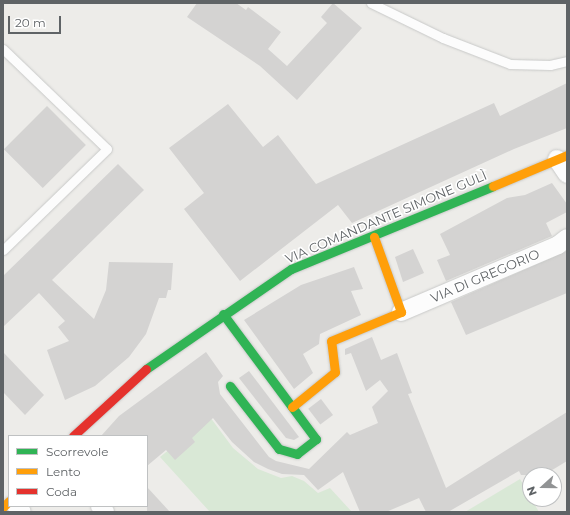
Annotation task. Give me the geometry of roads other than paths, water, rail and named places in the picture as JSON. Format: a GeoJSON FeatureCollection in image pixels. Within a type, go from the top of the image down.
{"type":"FeatureCollection","features":[{"type":"Feature","properties":{"kind":"main road","name":"VIA COMANDANTE SIMONE GULÌ"},"geometry":{"type":"LineString","coordinates":[[74,435],[129,383],[223,314],[291,269],[374,237],[562,157]]}},
{"type":"Feature","properties":{"kind":"main road"},"geometry":{"type":"LineString","coordinates":[[374,237],[402,312]]}},
{"type":"Feature","properties":{"kind":"main road","name":"VIA DI GREGORIO"},"geometry":{"type":"LineString","coordinates":[[292,407],[335,372],[331,341],[402,312]]}},
{"type":"Feature","properties":{"kind":"main road"},"geometry":{"type":"LineString","coordinates":[[223,314],[316,439],[297,454],[279,449],[230,386]]}},
{"type":"Feature","properties":{"kind":"street"},"geometry":{"type":"LineString","coordinates":[[562,157],[567,174]]}},
{"type":"Feature","properties":{"kind":"street","name":"VIA DI GREGORIO"},"geometry":{"type":"LineString","coordinates":[[402,312],[558,245],[567,238]]}},
{"type":"Feature","properties":{"kind":"lane"},"geometry":{"type":"LineString","coordinates":[[371,3],[443,38],[510,64],[550,66],[567,61]]}},
{"type":"Feature","properties":{"kind":"lane"},"geometry":{"type":"LineString","coordinates":[[3,49],[107,149],[3,250]]}}]}
